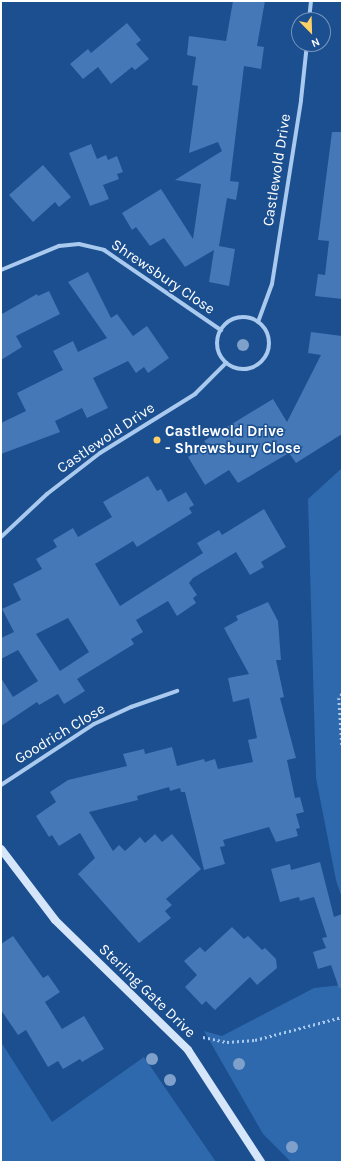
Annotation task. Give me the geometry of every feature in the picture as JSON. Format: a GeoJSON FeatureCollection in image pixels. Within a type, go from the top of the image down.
{"type":"FeatureCollection","features":[{"type":"Feature","properties":{"kind":"street"},"geometry":{"type":"LineString","coordinates":[[310,12],[312,1]]}},
{"type":"Feature","properties":{"kind":"street","name":"Castlewold Drive"},"geometry":{"type":"LineString","coordinates":[[258,322],[272,284],[306,52]]}},
{"type":"Feature","properties":{"kind":"street","name":"Shrewsbury Close"},"geometry":{"type":"LineString","coordinates":[[1,270],[59,246],[80,244],[104,250],[221,330]]}},
{"type":"Feature","properties":{"kind":"street"},"geometry":{"type":"LineString","coordinates":[[251,318],[258,322],[268,335],[269,344],[264,359],[250,368],[241,369],[226,363],[217,347],[221,330],[233,319],[251,318]]}},
{"type":"Feature","properties":{"kind":"street","name":"Castlewold Drive"},"geometry":{"type":"LineString","coordinates":[[1,537],[47,494],[100,453],[195,394],[226,363]]}},
{"type":"Feature","properties":{"kind":"street","name":"Goodrich Close"},"geometry":{"type":"LineString","coordinates":[[1,784],[94,724],[131,707],[177,690]]}},
{"type":"Feature","properties":{"kind":"street","name":"Sterling Gate Drive"},"geometry":{"type":"LineString","coordinates":[[1,849],[55,920],[188,1050],[261,1162]]}},
{"type":"Feature","properties":{"kind":"path"},"geometry":{"type":"LineString","coordinates":[[342,694],[339,704],[342,746]]}},
{"type":"Feature","properties":{"kind":"path"},"geometry":{"type":"LineString","coordinates":[[203,1038],[227,1042],[255,1040],[342,1016]]}},
{"type":"Feature","properties":{"kind":"shaded area"},"geometry":{"type":"Polygon","coordinates":[[[342,468],[342,898],[336,880],[316,778],[308,499],[342,468]]]}},
{"type":"Feature","properties":{"kind":"shaded area"},"geometry":{"type":"Polygon","coordinates":[[[342,985],[342,1162],[291,1162],[263,1134],[204,1031],[222,1036],[314,988],[342,985]]]}},
{"type":"Feature","properties":{"kind":"shaded area"},"geometry":{"type":"Polygon","coordinates":[[[1,1042],[52,1122],[144,1057],[216,1162],[1,1162],[1,1042]]]}},
{"type":"Feature","properties":{"kind":"building"},"geometry":{"type":"Polygon","coordinates":[[[233,1],[265,1],[257,46],[264,47],[261,69],[244,66],[230,181],[239,182],[236,200],[227,198],[219,246],[235,249],[229,286],[209,282],[214,250],[185,267],[164,238],[150,246],[136,227],[132,230],[122,213],[161,189],[193,239],[201,184],[175,180],[222,151],[218,142],[189,153],[198,86],[192,85],[196,57],[187,55],[189,36],[226,41],[233,1]]]}},
{"type":"Feature","properties":{"kind":"building"},"geometry":{"type":"Polygon","coordinates":[[[127,23],[141,40],[136,44],[149,59],[135,70],[132,67],[111,84],[98,67],[83,79],[70,64],[88,49],[91,53],[127,23]]]}},
{"type":"Feature","properties":{"kind":"building"},"geometry":{"type":"Polygon","coordinates":[[[332,132],[342,132],[342,299],[315,296],[318,274],[325,275],[329,241],[318,240],[332,132]]]}},
{"type":"Feature","properties":{"kind":"building"},"geometry":{"type":"Polygon","coordinates":[[[91,144],[97,159],[106,155],[108,160],[117,156],[123,172],[117,174],[119,179],[103,185],[109,199],[90,206],[69,153],[91,144]]]}},
{"type":"Feature","properties":{"kind":"building"},"geometry":{"type":"Polygon","coordinates":[[[43,165],[71,197],[59,207],[55,202],[33,222],[9,195],[43,165]]]}},
{"type":"Feature","properties":{"kind":"building"},"geometry":{"type":"Polygon","coordinates":[[[88,272],[111,318],[117,314],[133,336],[147,326],[169,358],[148,373],[144,367],[136,373],[128,361],[93,378],[108,408],[87,418],[82,408],[55,421],[60,432],[1,454],[1,423],[26,411],[17,393],[63,370],[53,351],[73,341],[78,352],[107,338],[68,282],[88,272]]]}},
{"type":"Feature","properties":{"kind":"building"},"geometry":{"type":"Polygon","coordinates":[[[49,291],[60,314],[16,336],[22,347],[1,360],[1,312],[2,314],[37,294],[38,296],[49,291]]]}},
{"type":"Feature","properties":{"kind":"building"},"geometry":{"type":"Polygon","coordinates":[[[311,332],[342,336],[342,434],[296,463],[289,453],[238,483],[229,470],[205,485],[188,457],[207,445],[204,441],[273,399],[287,422],[321,355],[308,353],[311,332]]]}},
{"type":"Feature","properties":{"kind":"building"},"geometry":{"type":"Polygon","coordinates":[[[148,476],[157,491],[161,489],[168,502],[186,492],[194,505],[189,508],[192,513],[137,547],[133,541],[95,564],[120,606],[203,553],[197,543],[219,530],[222,535],[264,509],[286,547],[261,562],[264,567],[250,575],[236,552],[193,578],[189,583],[197,595],[193,598],[196,603],[177,616],[168,601],[136,620],[143,632],[131,639],[134,644],[77,679],[85,691],[64,704],[58,694],[39,705],[37,702],[1,726],[1,678],[13,697],[38,681],[18,650],[1,659],[1,638],[14,632],[2,609],[21,600],[13,584],[42,569],[36,559],[57,547],[53,540],[73,528],[78,537],[112,517],[103,502],[148,476]],[[68,618],[36,634],[60,671],[89,652],[68,618]]]}},
{"type":"Feature","properties":{"kind":"building"},"geometry":{"type":"Polygon","coordinates":[[[268,602],[278,621],[281,660],[276,660],[284,697],[280,698],[296,758],[287,760],[295,798],[300,797],[304,812],[296,814],[300,828],[296,829],[298,836],[276,842],[269,827],[223,840],[225,846],[220,847],[225,864],[204,870],[185,792],[181,792],[180,788],[170,791],[169,787],[137,796],[138,800],[89,812],[113,851],[119,845],[125,851],[140,837],[145,843],[155,834],[162,842],[172,834],[201,869],[166,899],[172,905],[165,911],[171,918],[139,943],[78,874],[95,858],[80,833],[59,846],[52,835],[49,837],[36,816],[56,802],[50,792],[68,780],[127,766],[123,754],[144,749],[145,754],[172,747],[177,766],[204,759],[205,762],[215,759],[218,769],[253,762],[248,740],[257,738],[249,698],[233,702],[228,678],[249,674],[224,628],[238,620],[236,616],[268,602]]]}},
{"type":"Feature","properties":{"kind":"building"},"geometry":{"type":"Polygon","coordinates":[[[320,862],[334,917],[342,914],[342,988],[339,988],[331,965],[318,969],[313,952],[326,948],[322,938],[327,937],[314,897],[300,901],[299,897],[280,902],[271,869],[290,864],[291,870],[320,862]]]}},
{"type":"Feature","properties":{"kind":"building"},"geometry":{"type":"Polygon","coordinates":[[[232,927],[244,939],[248,936],[262,950],[265,948],[276,959],[277,968],[257,985],[250,977],[215,1010],[206,1001],[202,1005],[185,987],[197,975],[184,961],[200,947],[205,952],[232,927]]]}},
{"type":"Feature","properties":{"kind":"building"},"geometry":{"type":"Polygon","coordinates":[[[13,936],[43,978],[48,975],[60,992],[45,1002],[62,1029],[84,1016],[104,1049],[82,1062],[80,1059],[63,1069],[58,1061],[48,1067],[26,1030],[18,1035],[1,1010],[1,944],[13,936]]]}},
{"type":"Feature","properties":{"kind":"place","name":"Castlewold Drive - Shrewsbury Close"},"geometry":{"type":"Point","coordinates":[157,440]}}]}
